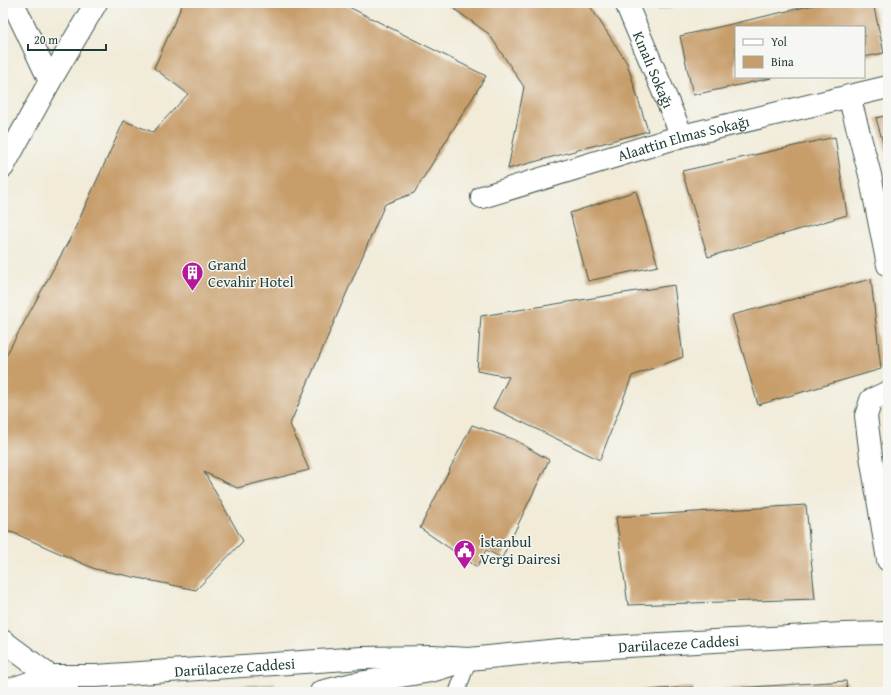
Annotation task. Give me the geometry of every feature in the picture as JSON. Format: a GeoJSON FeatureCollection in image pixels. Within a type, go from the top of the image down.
{"type":"FeatureCollection","features":[{"type":"Feature","properties":{"kind":"main road"},"geometry":{"type":"LineString","coordinates":[[13,3],[50,81]]}},
{"type":"Feature","properties":{"kind":"main road"},"geometry":{"type":"LineString","coordinates":[[3,167],[50,81],[96,3]]}},
{"type":"Feature","properties":{"kind":"main road","name":"Kınalı Sokağı"},"geometry":{"type":"LineString","coordinates":[[626,3],[682,136]]}},
{"type":"Feature","properties":{"kind":"main road","name":"Alaattin Elmas Sokağı"},"geometry":{"type":"LineString","coordinates":[[482,197],[682,136],[888,87]]}},
{"type":"Feature","properties":{"kind":"main road"},"geometry":{"type":"LineString","coordinates":[[849,96],[870,175],[888,265]]}},
{"type":"Feature","properties":{"kind":"main road"},"geometry":{"type":"LineString","coordinates":[[888,392],[871,400],[866,416],[888,560]]}},
{"type":"Feature","properties":{"kind":"main road","name":"Darülaceze Caddesi"},"geometry":{"type":"LineString","coordinates":[[3,692],[50,676],[96,676],[362,658],[432,657],[469,659],[559,650],[843,634],[888,633]]}},
{"type":"Feature","properties":{"kind":"main road"},"geometry":{"type":"LineString","coordinates":[[3,641],[50,676],[68,692]]}},
{"type":"Feature","properties":{"kind":"main road","name":"Darülaceze Caddesi"},"geometry":{"type":"LineString","coordinates":[[321,692],[353,684],[431,671],[469,659]]}},
{"type":"Feature","properties":{"kind":"lane"},"geometry":{"type":"LineString","coordinates":[[457,692],[469,659]]}},
{"type":"Feature","properties":{"kind":"green space"},"geometry":{"type":"Polygon","coordinates":[[[651,3],[685,3],[658,10],[651,3]]]}},
{"type":"Feature","properties":{"kind":"green space"},"geometry":{"type":"Polygon","coordinates":[[[275,684],[261,692],[155,692],[275,684]]]}},
{"type":"Feature","properties":{"kind":"building","name":"Grand Cevahir Hotel"},"geometry":{"type":"Polygon","coordinates":[[[183,3],[341,3],[486,76],[414,193],[385,204],[290,424],[309,470],[237,488],[204,472],[243,541],[196,590],[95,569],[14,533],[3,531],[3,361],[72,235],[124,121],[153,132],[188,94],[154,68],[183,3]]]}},
{"type":"Feature","properties":{"kind":"building"},"geometry":{"type":"Polygon","coordinates":[[[446,3],[588,3],[627,63],[648,131],[508,169],[524,87],[489,34],[446,3]]]}},
{"type":"Feature","properties":{"kind":"building"},"geometry":{"type":"Polygon","coordinates":[[[822,3],[873,3],[884,53],[865,57],[865,26],[735,26],[735,78],[772,78],[693,95],[680,36],[822,3]]]}},
{"type":"Feature","properties":{"kind":"building"},"geometry":{"type":"Polygon","coordinates":[[[888,115],[888,161],[876,118],[888,115]]]}},
{"type":"Feature","properties":{"kind":"building"},"geometry":{"type":"Polygon","coordinates":[[[835,137],[847,215],[708,257],[682,171],[835,137]]]}},
{"type":"Feature","properties":{"kind":"building"},"geometry":{"type":"Polygon","coordinates":[[[636,191],[658,266],[588,281],[570,213],[636,191]]]}},
{"type":"Feature","properties":{"kind":"building"},"geometry":{"type":"Polygon","coordinates":[[[871,279],[881,369],[758,405],[732,315],[871,279]]]}},
{"type":"Feature","properties":{"kind":"building"},"geometry":{"type":"Polygon","coordinates":[[[674,285],[683,357],[632,376],[600,460],[493,408],[509,377],[477,371],[481,316],[674,285]]]}},
{"type":"Feature","properties":{"kind":"building"},"geometry":{"type":"Polygon","coordinates":[[[472,425],[515,440],[549,460],[502,558],[486,550],[477,567],[420,528],[472,425]]]}},
{"type":"Feature","properties":{"kind":"building"},"geometry":{"type":"Polygon","coordinates":[[[806,505],[815,599],[628,605],[616,517],[806,505]]]}},
{"type":"Feature","properties":{"kind":"building"},"geometry":{"type":"Polygon","coordinates":[[[846,681],[847,692],[720,692],[720,689],[846,681]]]}},
{"type":"Feature","properties":{"kind":"building"},"geometry":{"type":"Polygon","coordinates":[[[693,687],[694,692],[629,692],[629,691],[693,687]]]}},
{"type":"Feature","properties":{"kind":"place","name":"Grand Cevahir Hotel"},"geometry":{"type":"Point","coordinates":[193,292]}},
{"type":"Feature","properties":{"kind":"place","name":"İstanbul Vergi Dairesi"},"geometry":{"type":"Point","coordinates":[464,570]}}]}
